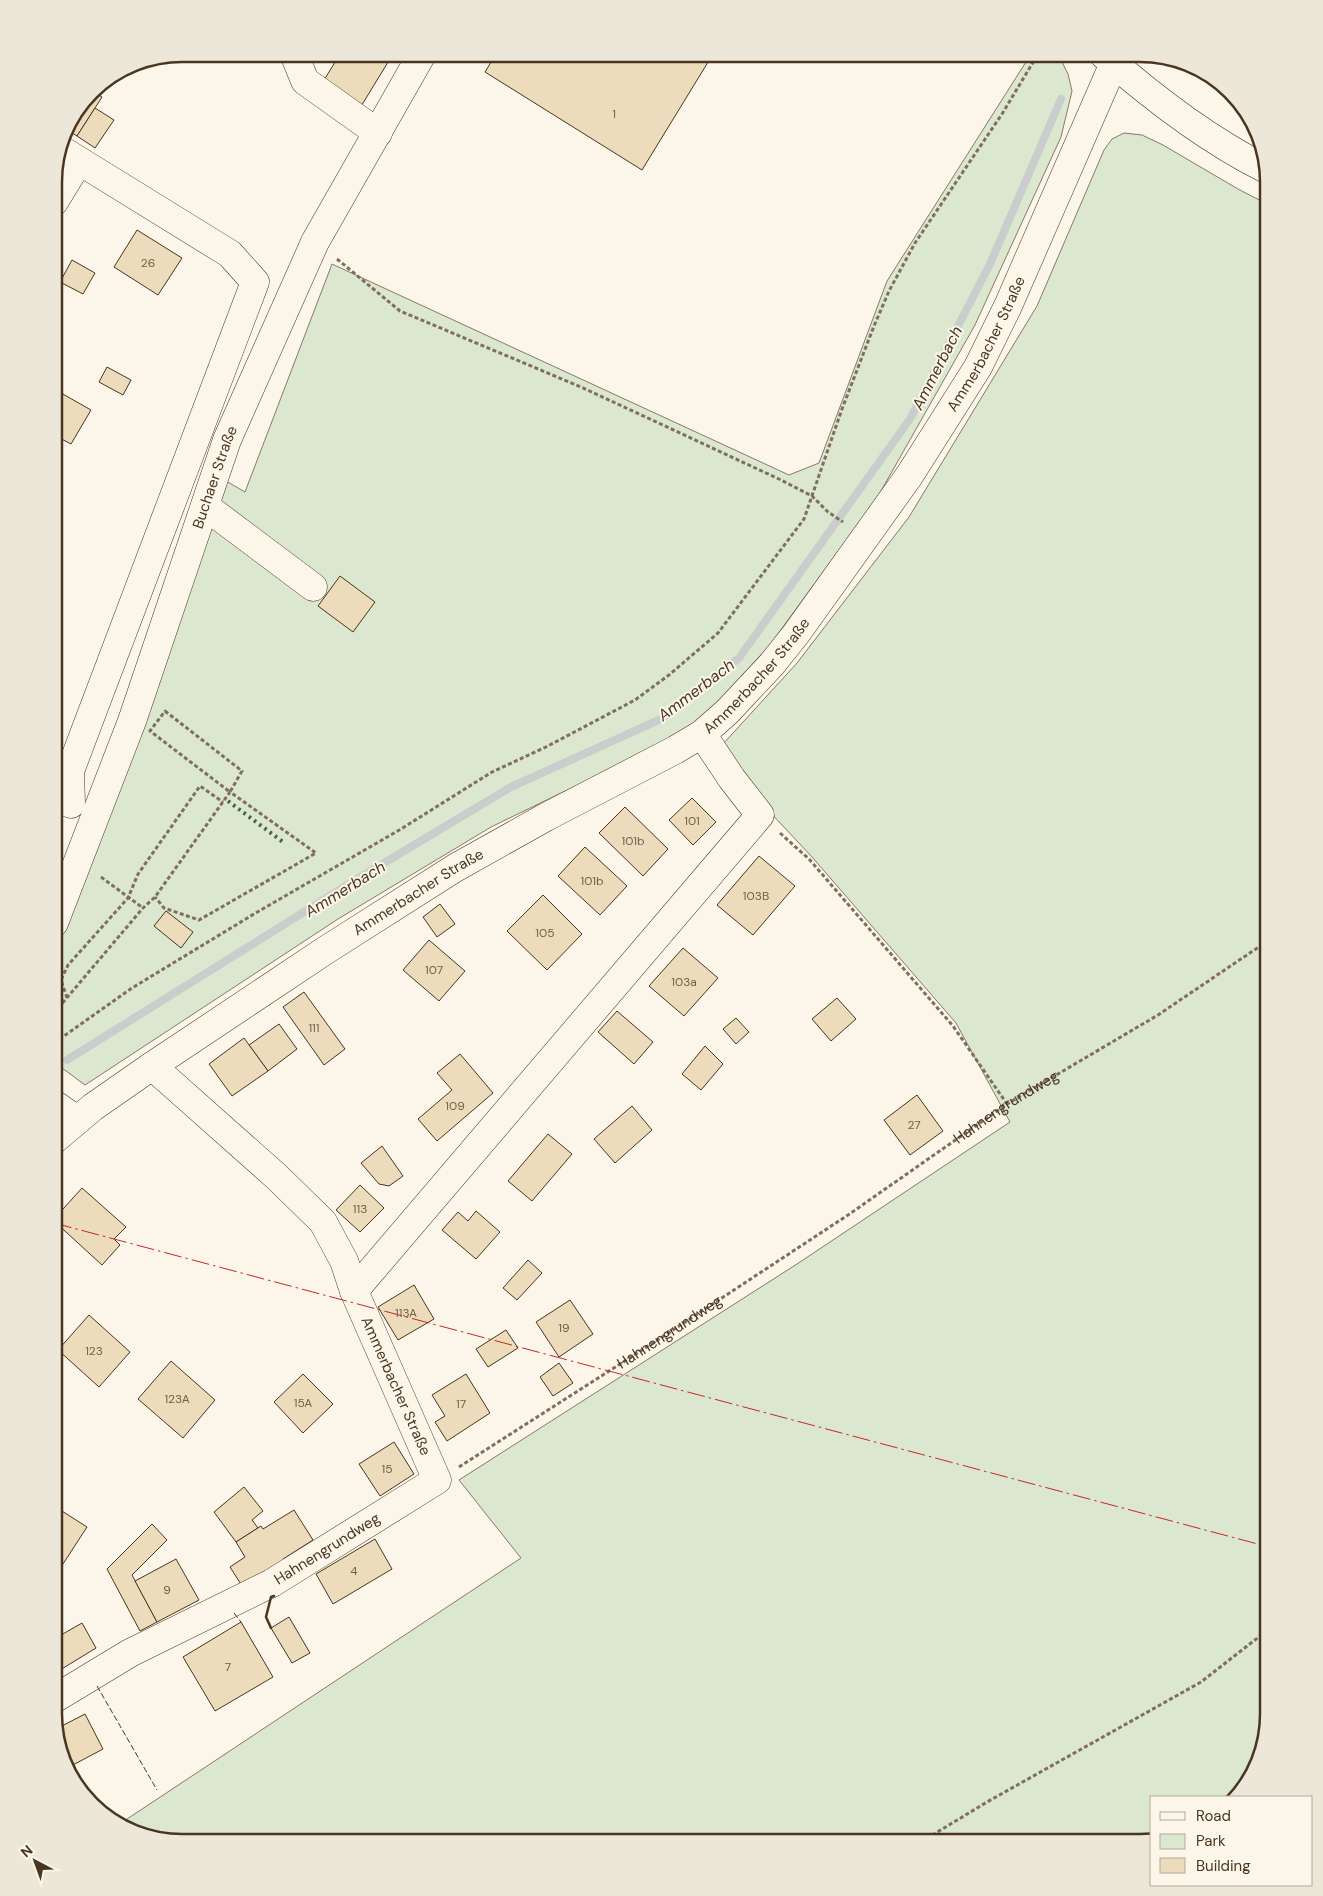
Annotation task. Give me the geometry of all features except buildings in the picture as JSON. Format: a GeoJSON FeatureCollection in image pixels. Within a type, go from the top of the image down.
{"type":"FeatureCollection","features":[{"type":"Feature","properties":{"kind":"street"},"geometry":{"type":"LineString","coordinates":[[298,63],[305,81],[378,133]]}},
{"type":"Feature","properties":{"kind":"street","name":"Buchaer Straße"},"geometry":{"type":"LineString","coordinates":[[63,900],[132,721],[227,440],[315,242],[417,63]]}},
{"type":"Feature","properties":{"kind":"street","name":"Ammerbacher Straße"},"geometry":{"type":"LineString","coordinates":[[63,1132],[94,1107],[152,1066],[326,950],[455,868],[519,831],[666,755],[702,734],[749,689],[796,634],[909,476],[968,383],[1008,306],[1109,63]]}},
{"type":"Feature","properties":{"kind":"street"},"geometry":{"type":"LineString","coordinates":[[1117,63],[1153,96],[1186,121],[1236,154],[1259,165]]}},
{"type":"Feature","properties":{"kind":"street"},"geometry":{"type":"LineString","coordinates":[[63,174],[69,155]]}},
{"type":"Feature","properties":{"kind":"street","name":"Buchaer Straße"},"geometry":{"type":"LineString","coordinates":[[63,796],[70,772],[255,282],[230,254],[69,155]]}},
{"type":"Feature","properties":{"kind":"street"},"geometry":{"type":"LineString","coordinates":[[205,506],[313,587]]}},
{"type":"Feature","properties":{"kind":"street"},"geometry":{"type":"LineString","coordinates":[[354,1291],[760,815],[732,779],[702,734]]}},
{"type":"Feature","properties":{"kind":"street"},"geometry":{"type":"LineString","coordinates":[[63,800],[95,816]]}},
{"type":"Feature","properties":{"kind":"street","name":"Ammerbacher Straße"},"geometry":{"type":"LineString","coordinates":[[152,1066],[277,1178],[323,1222],[344,1261],[354,1291],[437,1480]]}},
{"type":"Feature","properties":{"kind":"street"},"geometry":{"type":"LineString","coordinates":[[63,1110],[77,1120]]}},
{"type":"Feature","properties":{"kind":"street","name":"Hahnengrundweg"},"geometry":{"type":"LineString","coordinates":[[63,1694],[130,1653],[272,1583],[437,1480]]}},
{"type":"Feature","properties":{"kind":"path"},"geometry":{"type":"LineString","coordinates":[[63,1037],[132,988],[254,914],[370,848],[492,772],[546,747],[635,700],[690,658],[718,633],[804,519],[874,326],[889,291],[915,243],[1002,114],[1033,63]]}},
{"type":"Feature","properties":{"kind":"path"},"geometry":{"type":"LineString","coordinates":[[334,256],[400,311],[580,387],[770,475],[812,496],[828,512],[847,524]]}},
{"type":"Feature","properties":{"kind":"path"},"geometry":{"type":"LineString","coordinates":[[63,1003],[142,908],[156,897],[230,792],[242,771],[165,711],[150,731],[230,792],[316,854],[199,920],[164,908],[156,897]]}},
{"type":"Feature","properties":{"kind":"path"},"geometry":{"type":"LineString","coordinates":[[63,976],[68,965],[128,898],[138,874],[200,786],[223,802]]}},
{"type":"Feature","properties":{"kind":"path"},"geometry":{"type":"LineString","coordinates":[[760,815],[809,859],[878,937],[953,1026],[1007,1104]]}},
{"type":"Feature","properties":{"kind":"path"},"geometry":{"type":"LineString","coordinates":[[99,875],[142,908]]}},
{"type":"Feature","properties":{"kind":"path","name":"Hahnengrundweg"},"geometry":{"type":"LineString","coordinates":[[437,1480],[667,1334],[840,1220],[1007,1104],[1158,1015],[1260,946]]}},
{"type":"Feature","properties":{"kind":"path"},"geometry":{"type":"LineString","coordinates":[[63,986],[67,998]]}},
{"type":"Feature","properties":{"kind":"path"},"geometry":{"type":"LineString","coordinates":[[935,1834],[1201,1682],[1260,1636]]}},
{"type":"Feature","properties":{"kind":"green space"},"geometry":{"type":"Polygon","coordinates":[[[1025,63],[1062,63],[1068,74],[1072,91],[1061,137],[975,325],[877,498],[769,646],[695,728],[491,827],[338,919],[85,1085],[63,1069],[63,930],[226,481],[245,492],[332,264],[789,475],[819,463],[887,281],[1025,63]]]}},
{"type":"Feature","properties":{"kind":"green space"},"geometry":{"type":"Polygon","coordinates":[[[1124,133],[1142,135],[1260,200],[1260,1714],[1256,1745],[1244,1774],[1236,1787],[1227,1796],[1150,1796],[1150,1833],[1141,1834],[174,1833],[151,1829],[127,1819],[521,1558],[459,1480],[797,1264],[1010,1122],[956,1023],[812,857],[768,810],[723,744],[797,663],[909,517],[1037,306],[1104,150],[1112,139],[1124,133]]]}},
{"type":"Feature","properties":{"kind":"waterway","name":"Ammerbach"},"geometry":{"type":"LineString","coordinates":[[67,1060],[344,887],[511,787],[661,719],[739,658],[910,419],[990,264],[1061,99]]}},
{"type":"Feature","properties":{"kind":"hedge"},"geometry":{"type":"LineString","coordinates":[[228,801],[283,842]]}},
{"type":"Feature","properties":{"kind":"fence"},"geometry":{"type":"LineString","coordinates":[[234,1613],[241,1622]]}},
{"type":"Feature","properties":{"kind":"fence"},"geometry":{"type":"LineString","coordinates":[[97,1686],[157,1790]]}},
{"type":"Feature","properties":{"kind":"wall"},"geometry":{"type":"LineString","coordinates":[[271,1628],[266,1617],[271,1597],[274,1596]]}},
{"type":"Feature","properties":{"kind":"power"},"geometry":{"type":"LineString","coordinates":[[63,1225],[1260,1545]]}}]}
